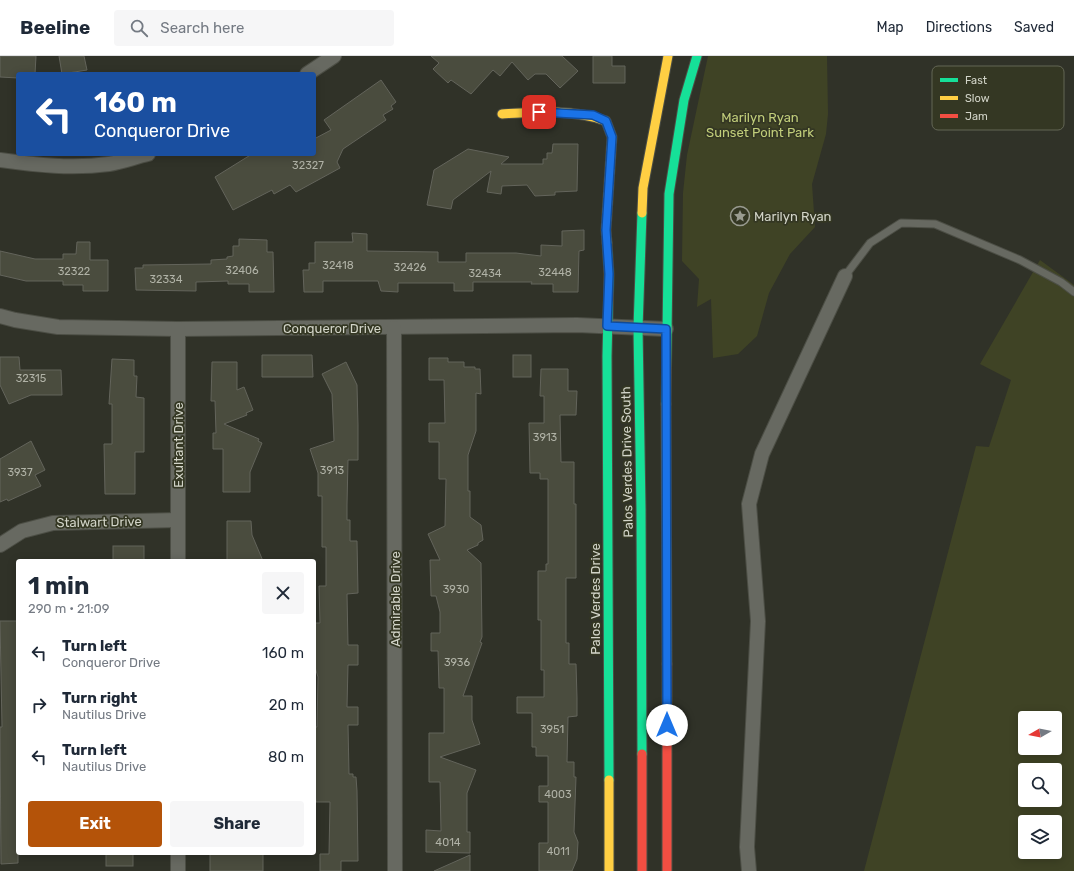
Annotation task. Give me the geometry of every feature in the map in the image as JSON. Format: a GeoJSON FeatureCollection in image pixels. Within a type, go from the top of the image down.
{"type":"FeatureCollection","features":[{"type":"Feature","properties":{"kind":"main road","name":"Palos Verdes Drive South"},"geometry":{"type":"LineString","coordinates":[[642,871],[641,509],[638,328],[643,188],[668,56]]}},
{"type":"Feature","properties":{"kind":"main road"},"geometry":{"type":"LineString","coordinates":[[667,871],[666,329],[669,194],[684,100],[696,56]]}},
{"type":"Feature","properties":{"kind":"main road","name":"Palos Verdes Drive"},"geometry":{"type":"LineString","coordinates":[[502,114],[539,112],[593,115],[606,121],[612,137],[606,230],[609,274],[607,326],[609,871]]}},
{"type":"Feature","properties":{"kind":"street"},"geometry":{"type":"LineString","coordinates":[[310,72],[334,56]]}},
{"type":"Feature","properties":{"kind":"street"},"geometry":{"type":"LineString","coordinates":[[0,160],[36,165],[74,167],[110,164],[140,156]]}},
{"type":"Feature","properties":{"kind":"street"},"geometry":{"type":"LineString","coordinates":[[749,871],[747,847],[758,621],[749,504],[762,454],[845,276]]}},
{"type":"Feature","properties":{"kind":"street","name":"Conqueror Drive"},"geometry":{"type":"LineString","coordinates":[[0,316],[58,327],[178,329],[576,325],[666,329]]}},
{"type":"Feature","properties":{"kind":"street","name":"Admirable Drive"},"geometry":{"type":"LineString","coordinates":[[394,328],[395,871]]}},
{"type":"Feature","properties":{"kind":"street","name":"Exultant Drive"},"geometry":{"type":"LineString","coordinates":[[178,329],[178,559]]}},
{"type":"Feature","properties":{"kind":"street","name":"Stalwart Drive"},"geometry":{"type":"LineString","coordinates":[[0,545],[22,531],[52,523],[178,520]]}},
{"type":"Feature","properties":{"kind":"street"},"geometry":{"type":"LineString","coordinates":[[178,855],[178,871]]}},
{"type":"Feature","properties":{"kind":"lane"},"geometry":{"type":"LineString","coordinates":[[845,276],[870,243],[901,224],[935,224],[1020,260],[1061,282],[1074,292]]}},
{"type":"Feature","properties":{"kind":"green space","name":"Marilyn Ryan Sunset Point Park"},"geometry":{"type":"Polygon","coordinates":[[[708,56],[827,56],[828,114],[826,134],[812,184],[815,227],[790,254],[769,293],[757,336],[738,354],[713,358],[711,299],[697,307],[699,279],[682,261],[683,193],[687,155],[708,56]]]}},
{"type":"Feature","properties":{"kind":"green space"},"geometry":{"type":"Polygon","coordinates":[[[1040,260],[1074,285],[1074,871],[864,871],[976,446],[989,447],[1011,380],[980,364],[1040,260]]]}},
{"type":"Feature","properties":{"kind":"building"},"geometry":{"type":"Polygon","coordinates":[[[0,56],[36,56],[35,72],[16,72],[16,78],[0,77],[0,56]]]}},
{"type":"Feature","properties":{"kind":"building"},"geometry":{"type":"Polygon","coordinates":[[[59,56],[84,56],[87,70],[62,72],[59,56]]]}},
{"type":"Feature","properties":{"kind":"building"},"geometry":{"type":"Polygon","coordinates":[[[431,56],[562,56],[578,71],[560,88],[546,74],[535,74],[528,80],[512,62],[500,76],[493,70],[471,94],[451,80],[448,83],[433,69],[439,63],[431,56]]]}},
{"type":"Feature","properties":{"kind":"building"},"geometry":{"type":"Polygon","coordinates":[[[593,56],[612,56],[612,66],[625,66],[625,83],[593,83],[593,56]]]}},
{"type":"Feature","properties":{"kind":"building"},"geometry":{"type":"Polygon","coordinates":[[[381,80],[396,102],[391,106],[393,109],[383,115],[386,120],[343,149],[337,162],[340,168],[296,192],[290,185],[274,194],[272,190],[233,210],[215,177],[249,156],[316,156],[316,138],[331,130],[324,120],[381,80]]]}},
{"type":"Feature","properties":{"kind":"building"},"geometry":{"type":"Polygon","coordinates":[[[553,144],[578,144],[577,191],[555,192],[555,195],[535,196],[527,185],[502,186],[501,194],[487,192],[491,171],[453,200],[451,209],[427,205],[434,170],[468,149],[509,157],[501,164],[543,164],[543,159],[547,159],[547,153],[552,153],[553,144]]]}},
{"type":"Feature","properties":{"kind":"building"},"geometry":{"type":"Polygon","coordinates":[[[584,230],[584,250],[579,251],[578,292],[553,292],[553,284],[531,284],[532,282],[473,282],[473,291],[454,291],[454,283],[398,283],[398,292],[381,291],[378,281],[323,281],[323,292],[304,292],[303,270],[309,270],[309,263],[315,263],[315,242],[353,242],[352,233],[367,234],[367,251],[438,252],[438,262],[466,262],[466,253],[516,253],[541,256],[541,245],[562,246],[562,231],[584,230]]]}},
{"type":"Feature","properties":{"kind":"building"},"geometry":{"type":"Polygon","coordinates":[[[239,239],[267,240],[267,252],[273,252],[274,292],[249,292],[249,284],[228,284],[228,281],[196,282],[196,291],[136,290],[135,268],[143,268],[143,265],[211,264],[211,260],[227,259],[227,257],[233,256],[233,246],[239,246],[239,239]]]}},
{"type":"Feature","properties":{"kind":"building"},"geometry":{"type":"Polygon","coordinates":[[[77,242],[90,242],[90,260],[108,260],[108,291],[83,291],[83,285],[63,285],[63,281],[26,281],[0,275],[0,251],[35,259],[63,259],[63,254],[76,254],[77,242]]]}},
{"type":"Feature","properties":{"kind":"building"},"geometry":{"type":"Polygon","coordinates":[[[262,355],[312,355],[313,377],[262,377],[262,355]]]}},
{"type":"Feature","properties":{"kind":"building"},"geometry":{"type":"Polygon","coordinates":[[[513,355],[531,355],[531,377],[513,377],[513,355]]]}},
{"type":"Feature","properties":{"kind":"building"},"geometry":{"type":"Polygon","coordinates":[[[0,357],[19,357],[20,370],[61,370],[62,395],[31,395],[9,404],[0,385],[0,357]]]}},
{"type":"Feature","properties":{"kind":"building"},"geometry":{"type":"Polygon","coordinates":[[[429,358],[448,358],[448,362],[464,362],[464,367],[475,367],[475,369],[480,369],[481,394],[476,393],[476,431],[468,455],[468,491],[470,491],[470,517],[481,525],[483,540],[478,543],[478,545],[467,550],[481,563],[482,637],[480,642],[482,643],[463,696],[472,696],[472,720],[480,744],[440,757],[476,770],[467,793],[467,832],[470,832],[470,853],[426,852],[426,830],[441,831],[440,782],[429,782],[429,733],[444,733],[444,688],[439,688],[438,651],[431,651],[431,633],[440,633],[440,612],[436,596],[431,596],[430,560],[440,560],[428,534],[445,526],[446,479],[439,479],[439,442],[429,442],[429,423],[445,423],[444,380],[429,380],[429,358]]]}},
{"type":"Feature","properties":{"kind":"building"},"geometry":{"type":"Polygon","coordinates":[[[112,359],[134,360],[134,376],[137,376],[136,397],[144,398],[144,452],[135,452],[135,494],[105,494],[104,444],[112,444],[112,404],[109,404],[112,359]]]}},
{"type":"Feature","properties":{"kind":"building"},"geometry":{"type":"Polygon","coordinates":[[[212,362],[237,362],[237,390],[244,387],[253,410],[246,413],[247,415],[224,424],[259,439],[258,441],[262,443],[250,472],[250,492],[223,492],[223,449],[213,449],[213,433],[216,433],[215,401],[211,401],[212,362]]]}},
{"type":"Feature","properties":{"kind":"building"},"geometry":{"type":"Polygon","coordinates":[[[346,362],[357,385],[358,460],[348,460],[347,520],[350,520],[350,541],[357,541],[358,593],[347,594],[348,645],[358,645],[358,665],[348,665],[347,707],[358,707],[358,725],[348,725],[349,774],[353,774],[353,777],[356,777],[358,861],[341,861],[341,871],[320,871],[320,854],[329,854],[330,802],[316,802],[318,677],[316,670],[316,623],[320,623],[319,586],[326,586],[326,547],[322,547],[322,496],[318,496],[318,473],[310,449],[334,441],[332,394],[322,374],[346,362]]]}},
{"type":"Feature","properties":{"kind":"building"},"geometry":{"type":"Polygon","coordinates":[[[541,369],[568,369],[568,391],[577,391],[576,415],[560,415],[561,462],[574,462],[574,504],[576,504],[576,578],[566,578],[566,643],[569,643],[569,664],[576,664],[577,698],[577,716],[568,717],[567,762],[574,762],[574,777],[576,777],[574,832],[578,842],[577,859],[572,871],[539,871],[539,843],[548,843],[548,802],[539,802],[539,786],[548,786],[548,756],[536,756],[536,747],[532,747],[532,713],[517,713],[517,697],[544,697],[544,670],[541,670],[541,620],[538,620],[538,571],[546,571],[546,564],[548,564],[548,479],[540,479],[540,473],[530,473],[529,423],[544,423],[544,396],[540,396],[541,369]]]}},
{"type":"Feature","properties":{"kind":"building"},"geometry":{"type":"Polygon","coordinates":[[[31,441],[45,470],[35,475],[41,486],[8,501],[7,499],[0,502],[0,459],[31,441]]]}},
{"type":"Feature","properties":{"kind":"building"},"geometry":{"type":"Polygon","coordinates":[[[227,521],[251,521],[252,535],[262,559],[227,559],[227,521]]]}},
{"type":"Feature","properties":{"kind":"building"},"geometry":{"type":"Polygon","coordinates":[[[113,546],[144,546],[144,559],[113,559],[113,546]]]}},
{"type":"Feature","properties":{"kind":"building"},"geometry":{"type":"Polygon","coordinates":[[[0,621],[16,621],[16,855],[18,855],[18,863],[1,864],[0,727],[2,727],[0,621]]]}},
{"type":"Feature","properties":{"kind":"building"},"geometry":{"type":"Polygon","coordinates":[[[106,855],[133,855],[133,866],[106,866],[106,855]]]}},
{"type":"Feature","properties":{"kind":"building"},"geometry":{"type":"Polygon","coordinates":[[[210,855],[263,855],[263,871],[210,871],[210,855]]]}},
{"type":"Feature","properties":{"kind":"building"},"geometry":{"type":"Polygon","coordinates":[[[470,855],[470,871],[434,871],[470,855]]]}},
{"type":"Feature","properties":{"kind":"traffic: fast"},"geometry":{"type":"LineString","coordinates":[[666,404],[669,194],[684,100],[697,56]]}},
{"type":"Feature","properties":{"kind":"traffic: fast"},"geometry":{"type":"LineString","coordinates":[[642,213],[638,328],[641,509],[642,754]]}},
{"type":"Feature","properties":{"kind":"traffic: fast"},"geometry":{"type":"LineString","coordinates":[[607,243],[609,274],[607,356],[609,780]]}},
{"type":"Feature","properties":{"kind":"traffic: slow"},"geometry":{"type":"LineString","coordinates":[[642,213],[643,188],[668,56]]}},
{"type":"Feature","properties":{"kind":"traffic: slow"},"geometry":{"type":"LineString","coordinates":[[502,114],[554,112],[593,117],[606,121],[612,137],[606,230],[607,243]]}},
{"type":"Feature","properties":{"kind":"traffic: slow"},"geometry":{"type":"LineString","coordinates":[[666,404],[667,664]]}},
{"type":"Feature","properties":{"kind":"traffic: slow"},"geometry":{"type":"LineString","coordinates":[[609,780],[609,871]]}},
{"type":"Feature","properties":{"kind":"traffic: jam"},"geometry":{"type":"LineString","coordinates":[[667,664],[667,871]]}},
{"type":"Feature","properties":{"kind":"traffic: jam"},"geometry":{"type":"LineString","coordinates":[[642,754],[642,871]]}},
{"type":"Feature","properties":{"kind":"place","name":"Marilyn Ryan"},"geometry":{"type":"Point","coordinates":[740,216]}},
{"type":"Feature","properties":{"kind":"route"},"geometry":{"type":"LineString","coordinates":[[539,112],[593,115],[606,121],[612,137],[606,230],[609,274],[607,326],[666,329],[667,725]]}}]}
